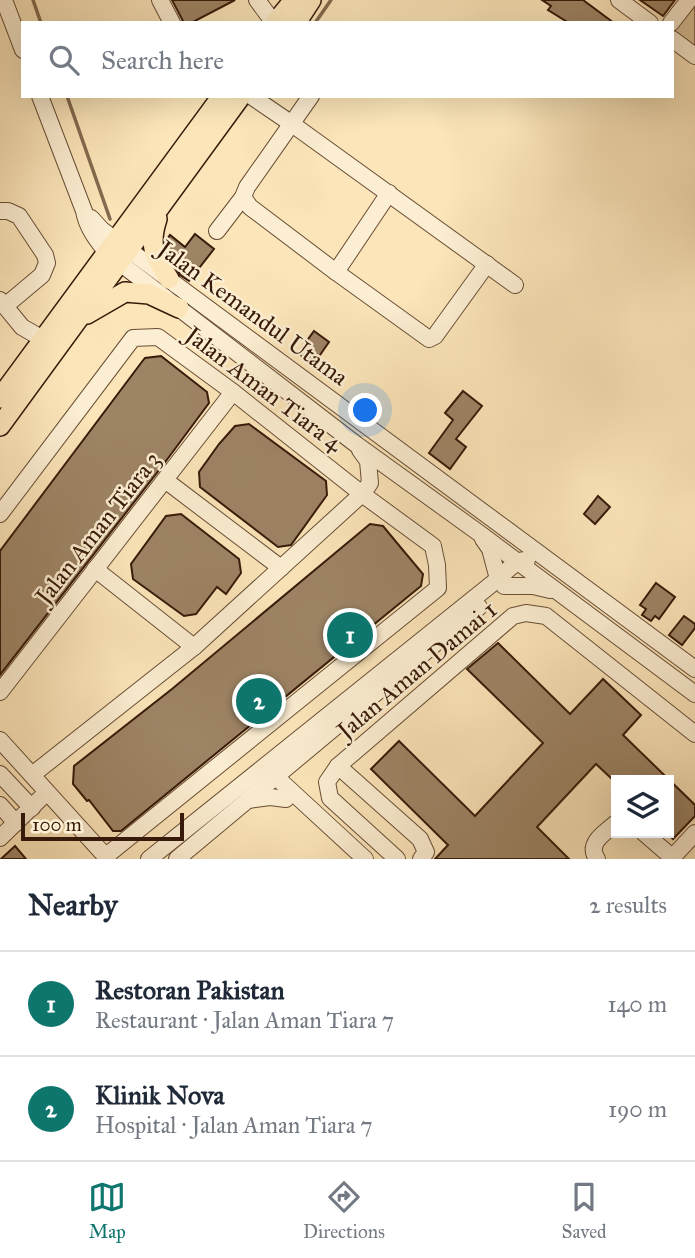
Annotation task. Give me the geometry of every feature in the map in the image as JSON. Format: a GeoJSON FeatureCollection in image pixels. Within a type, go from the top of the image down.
{"type":"FeatureCollection","features":[{"type":"Feature","properties":{"kind":"main road"},"geometry":{"type":"LineString","coordinates":[[277,21],[294,0]]}},
{"type":"Feature","properties":{"kind":"main road"},"geometry":{"type":"LineString","coordinates":[[297,21],[311,0]]}},
{"type":"Feature","properties":{"kind":"main road"},"geometry":{"type":"LineString","coordinates":[[0,426],[80,318],[118,252],[219,98]]}},
{"type":"Feature","properties":{"kind":"main road"},"geometry":{"type":"LineString","coordinates":[[0,398],[43,339],[160,208],[240,98]]}},
{"type":"Feature","properties":{"kind":"main road"},"geometry":{"type":"LineString","coordinates":[[160,208],[152,233],[152,244],[154,254],[169,279]]}},
{"type":"Feature","properties":{"kind":"main road"},"geometry":{"type":"LineString","coordinates":[[80,318],[125,292],[149,294],[179,308]]}},
{"type":"Feature","properties":{"kind":"street"},"geometry":{"type":"LineString","coordinates":[[4,0],[21,45]]}},
{"type":"Feature","properties":{"kind":"street"},"geometry":{"type":"LineString","coordinates":[[160,0],[171,21]]}},
{"type":"Feature","properties":{"kind":"street"},"geometry":{"type":"LineString","coordinates":[[257,0],[273,21]]}},
{"type":"Feature","properties":{"kind":"street"},"geometry":{"type":"LineString","coordinates":[[619,0],[647,21]]}},
{"type":"Feature","properties":{"kind":"street"},"geometry":{"type":"LineString","coordinates":[[673,21],[689,0]]}},
{"type":"Feature","properties":{"kind":"street"},"geometry":{"type":"LineString","coordinates":[[674,40],[695,56]]}},
{"type":"Feature","properties":{"kind":"street"},"geometry":{"type":"LineString","coordinates":[[41,98],[91,231],[118,252]]}},
{"type":"Feature","properties":{"kind":"street"},"geometry":{"type":"LineString","coordinates":[[254,98],[515,285]]}},
{"type":"Feature","properties":{"kind":"street"},"geometry":{"type":"LineString","coordinates":[[217,232],[310,98]]}},
{"type":"Feature","properties":{"kind":"street"},"geometry":{"type":"LineString","coordinates":[[336,272],[389,193]]}},
{"type":"Feature","properties":{"kind":"street"},"geometry":{"type":"LineString","coordinates":[[243,197],[250,207],[429,339],[435,336],[487,264]]}},
{"type":"Feature","properties":{"kind":"street"},"geometry":{"type":"LineString","coordinates":[[0,211],[19,216],[45,255],[47,263],[42,275],[2,303],[22,327],[43,339]]}},
{"type":"Feature","properties":{"kind":"street","name":"Jalan Kemandul Utama"},"geometry":{"type":"LineString","coordinates":[[118,252],[169,279],[501,524],[521,562]]}},
{"type":"Feature","properties":{"kind":"street","name":"Jalan Kemandul Utama"},"geometry":{"type":"LineString","coordinates":[[118,252],[179,308],[357,445],[521,562],[695,694]]}},
{"type":"Feature","properties":{"kind":"street","name":"Jalan Aman Tiara 4"},"geometry":{"type":"LineString","coordinates":[[0,514],[132,338],[158,337],[233,392],[362,494],[433,545],[438,588],[413,609]]}},
{"type":"Feature","properties":{"kind":"street","name":"Jalan Aman Tiara 3"},"geometry":{"type":"LineString","coordinates":[[0,692],[233,392]]}},
{"type":"Feature","properties":{"kind":"street"},"geometry":{"type":"LineString","coordinates":[[32,775],[194,648],[362,494],[370,483],[368,461],[357,445]]}},
{"type":"Feature","properties":{"kind":"street"},"geometry":{"type":"LineString","coordinates":[[165,480],[281,568]]}},
{"type":"Feature","properties":{"kind":"street"},"geometry":{"type":"LineString","coordinates":[[501,524],[692,661]]}},
{"type":"Feature","properties":{"kind":"street"},"geometry":{"type":"LineString","coordinates":[[479,533],[490,549],[501,583]]}},
{"type":"Feature","properties":{"kind":"street"},"geometry":{"type":"LineString","coordinates":[[177,859],[271,778],[299,758],[501,583],[521,562],[560,568]]}},
{"type":"Feature","properties":{"kind":"street"},"geometry":{"type":"LineString","coordinates":[[95,569],[194,648]]}},
{"type":"Feature","properties":{"kind":"street"},"geometry":{"type":"LineString","coordinates":[[149,859],[428,634],[501,583],[556,590]]}},
{"type":"Feature","properties":{"kind":"street"},"geometry":{"type":"LineString","coordinates":[[0,740],[107,858],[413,609],[428,634]]}},
{"type":"Feature","properties":{"kind":"street","name":"Jalan Aman Damai 1"},"geometry":{"type":"LineString","coordinates":[[397,859],[330,798],[327,782],[338,766],[513,616],[526,613],[546,616],[695,734]]}},
{"type":"Feature","properties":{"kind":"street"},"geometry":{"type":"LineString","coordinates":[[271,778],[274,758]]}},
{"type":"Feature","properties":{"kind":"street"},"geometry":{"type":"LineString","coordinates":[[291,798],[291,777],[299,758]]}},
{"type":"Feature","properties":{"kind":"street"},"geometry":{"type":"LineString","coordinates":[[338,766],[420,839],[426,852],[421,859]]}},
{"type":"Feature","properties":{"kind":"street"},"geometry":{"type":"LineString","coordinates":[[0,774],[32,808]]}},
{"type":"Feature","properties":{"kind":"street"},"geometry":{"type":"LineString","coordinates":[[251,776],[271,778],[353,859]]}},
{"type":"Feature","properties":{"kind":"street"},"geometry":{"type":"LineString","coordinates":[[0,838],[47,792]]}},
{"type":"Feature","properties":{"kind":"street"},"geometry":{"type":"LineString","coordinates":[[248,800],[291,798],[366,859]]}},
{"type":"Feature","properties":{"kind":"street"},"geometry":{"type":"LineString","coordinates":[[0,805],[16,823]]}},
{"type":"Feature","properties":{"kind":"street"},"geometry":{"type":"LineString","coordinates":[[597,859],[593,849],[597,841],[611,828]]}},
{"type":"Feature","properties":{"kind":"street"},"geometry":{"type":"LineString","coordinates":[[650,838],[672,858],[695,833]]}},
{"type":"Feature","properties":{"kind":"shaded area"},"geometry":{"type":"Polygon","coordinates":[[[695,0],[695,48],[674,33],[674,26],[695,0]]]}},
{"type":"Feature","properties":{"kind":"building"},"geometry":{"type":"Polygon","coordinates":[[[172,0],[235,0],[195,21],[183,21],[172,0]]]}},
{"type":"Feature","properties":{"kind":"building"},"geometry":{"type":"Polygon","coordinates":[[[542,0],[583,0],[611,21],[566,21],[548,10],[551,6],[542,0]]]}},
{"type":"Feature","properties":{"kind":"building"},"geometry":{"type":"Polygon","coordinates":[[[640,0],[675,0],[663,16],[640,0]]]}},
{"type":"Feature","properties":{"kind":"building"},"geometry":{"type":"Polygon","coordinates":[[[195,234],[214,249],[189,281],[180,275],[165,242],[170,235],[185,247],[195,234]]]}},
{"type":"Feature","properties":{"kind":"building"},"geometry":{"type":"Polygon","coordinates":[[[314,331],[329,342],[313,365],[298,353],[314,331]]]}},
{"type":"Feature","properties":{"kind":"building"},"geometry":{"type":"Polygon","coordinates":[[[161,356],[207,392],[209,403],[0,675],[0,551],[145,358],[161,356]]]}},
{"type":"Feature","properties":{"kind":"building"},"geometry":{"type":"Polygon","coordinates":[[[463,391],[482,406],[456,439],[466,447],[450,469],[429,453],[453,420],[445,413],[463,391]]]}},
{"type":"Feature","properties":{"kind":"building"},"geometry":{"type":"Polygon","coordinates":[[[249,424],[326,481],[327,495],[291,545],[278,547],[200,487],[199,472],[219,444],[235,426],[249,424]]]}},
{"type":"Feature","properties":{"kind":"building"},"geometry":{"type":"Polygon","coordinates":[[[598,496],[610,507],[595,524],[584,514],[598,496]]]}},
{"type":"Feature","properties":{"kind":"building"},"geometry":{"type":"Polygon","coordinates":[[[181,514],[239,559],[241,573],[226,594],[217,587],[196,614],[184,616],[133,579],[131,564],[166,516],[181,514]]]}},
{"type":"Feature","properties":{"kind":"building"},"geometry":{"type":"Polygon","coordinates":[[[370,524],[383,526],[423,574],[421,586],[121,831],[113,831],[73,784],[74,766],[172,689],[370,524]]]}},
{"type":"Feature","properties":{"kind":"building"},"geometry":{"type":"Polygon","coordinates":[[[656,583],[675,597],[659,619],[655,616],[651,621],[642,615],[646,609],[640,605],[656,583]]]}},
{"type":"Feature","properties":{"kind":"building"},"geometry":{"type":"Polygon","coordinates":[[[684,616],[695,624],[695,628],[682,645],[669,635],[684,616]]]}},
{"type":"Feature","properties":{"kind":"building"},"geometry":{"type":"Polygon","coordinates":[[[498,643],[570,714],[603,679],[641,715],[623,735],[664,775],[611,775],[611,778],[596,764],[537,827],[569,859],[435,859],[448,845],[371,769],[399,741],[475,816],[543,743],[467,669],[498,643]]]}},
{"type":"Feature","properties":{"kind":"building"},"geometry":{"type":"Polygon","coordinates":[[[674,785],[695,805],[695,816],[674,838],[674,785]]]}},
{"type":"Feature","properties":{"kind":"building"},"geometry":{"type":"Polygon","coordinates":[[[15,846],[26,859],[1,859],[15,846]]]}},
{"type":"Feature","properties":{"kind":"waterway"},"geometry":{"type":"LineString","coordinates":[[33,0],[40,21]]}},
{"type":"Feature","properties":{"kind":"waterway"},"geometry":{"type":"LineString","coordinates":[[316,21],[331,0]]}},
{"type":"Feature","properties":{"kind":"waterway"},"geometry":{"type":"LineString","coordinates":[[68,98],[110,219]]}},
{"type":"Feature","properties":{"kind":"place","name":"Restoran Pakistan"},"geometry":{"type":"Point","coordinates":[350,635]}},
{"type":"Feature","properties":{"kind":"place","name":"Klinik Nova"},"geometry":{"type":"Point","coordinates":[259,701]}}]}
